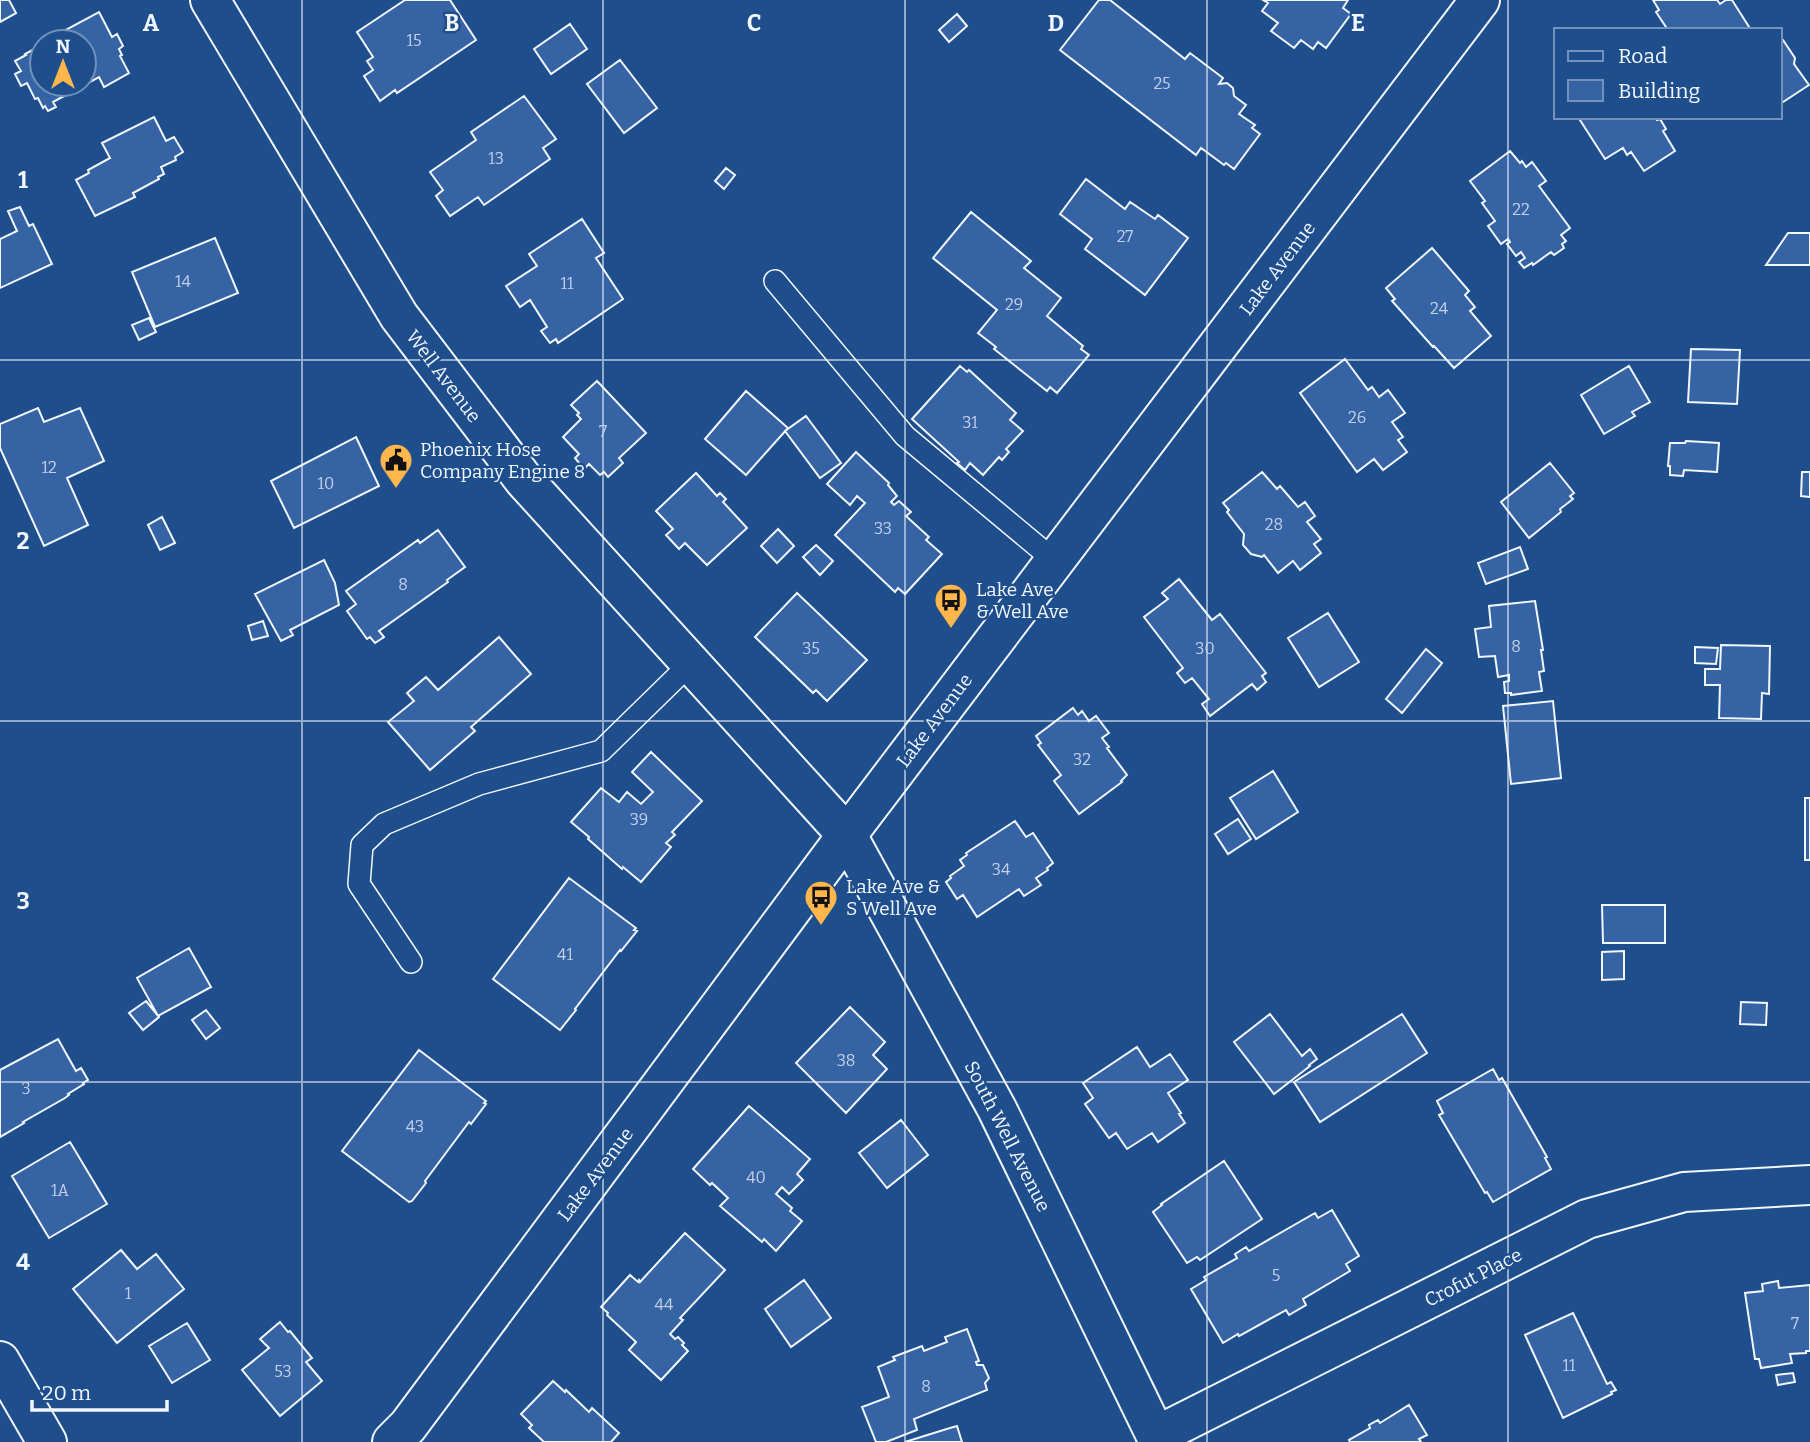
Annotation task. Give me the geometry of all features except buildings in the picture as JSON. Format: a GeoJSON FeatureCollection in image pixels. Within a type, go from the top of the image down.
{"type":"FeatureCollection","features":[{"type":"Feature","properties":{"kind":"street","name":"Well Avenue"},"geometry":{"type":"LineString","coordinates":[[210,0],[399,317],[524,480],[847,835]]}},
{"type":"Feature","properties":{"kind":"street","name":"Lake Avenue"},"geometry":{"type":"LineString","coordinates":[[392,1442],[408,1426],[847,835],[1480,0]]}},
{"type":"Feature","properties":{"kind":"street","name":"South Well Avenue"},"geometry":{"type":"LineString","coordinates":[[847,835],[997,1109],[1157,1439]]}},
{"type":"Feature","properties":{"kind":"street","name":"Crofut Place"},"geometry":{"type":"LineString","coordinates":[[1157,1439],[1587,1219],[1684,1192],[1810,1185]]}},
{"type":"Feature","properties":{"kind":"street"},"geometry":{"type":"LineString","coordinates":[[0,1361],[47,1442]]}},
{"type":"Feature","properties":{"kind":"lane"},"geometry":{"type":"LineString","coordinates":[[775,281],[905,436],[1055,561]]}},
{"type":"Feature","properties":{"kind":"lane"},"geometry":{"type":"LineString","coordinates":[[411,962],[359,884],[362,845],[384,824],[479,784],[601,751],[691,663]]}},
{"type":"Feature","properties":{"kind":"place","name":"Phoenix Hose Company Engine 8"},"geometry":{"type":"Point","coordinates":[396,490]}},
{"type":"Feature","properties":{"kind":"place","name":"Lake Ave & Well Ave"},"geometry":{"type":"Point","coordinates":[951,630]}},
{"type":"Feature","properties":{"kind":"place","name":"Lake Ave & S Well Ave"},"geometry":{"type":"Point","coordinates":[821,927]}}]}
